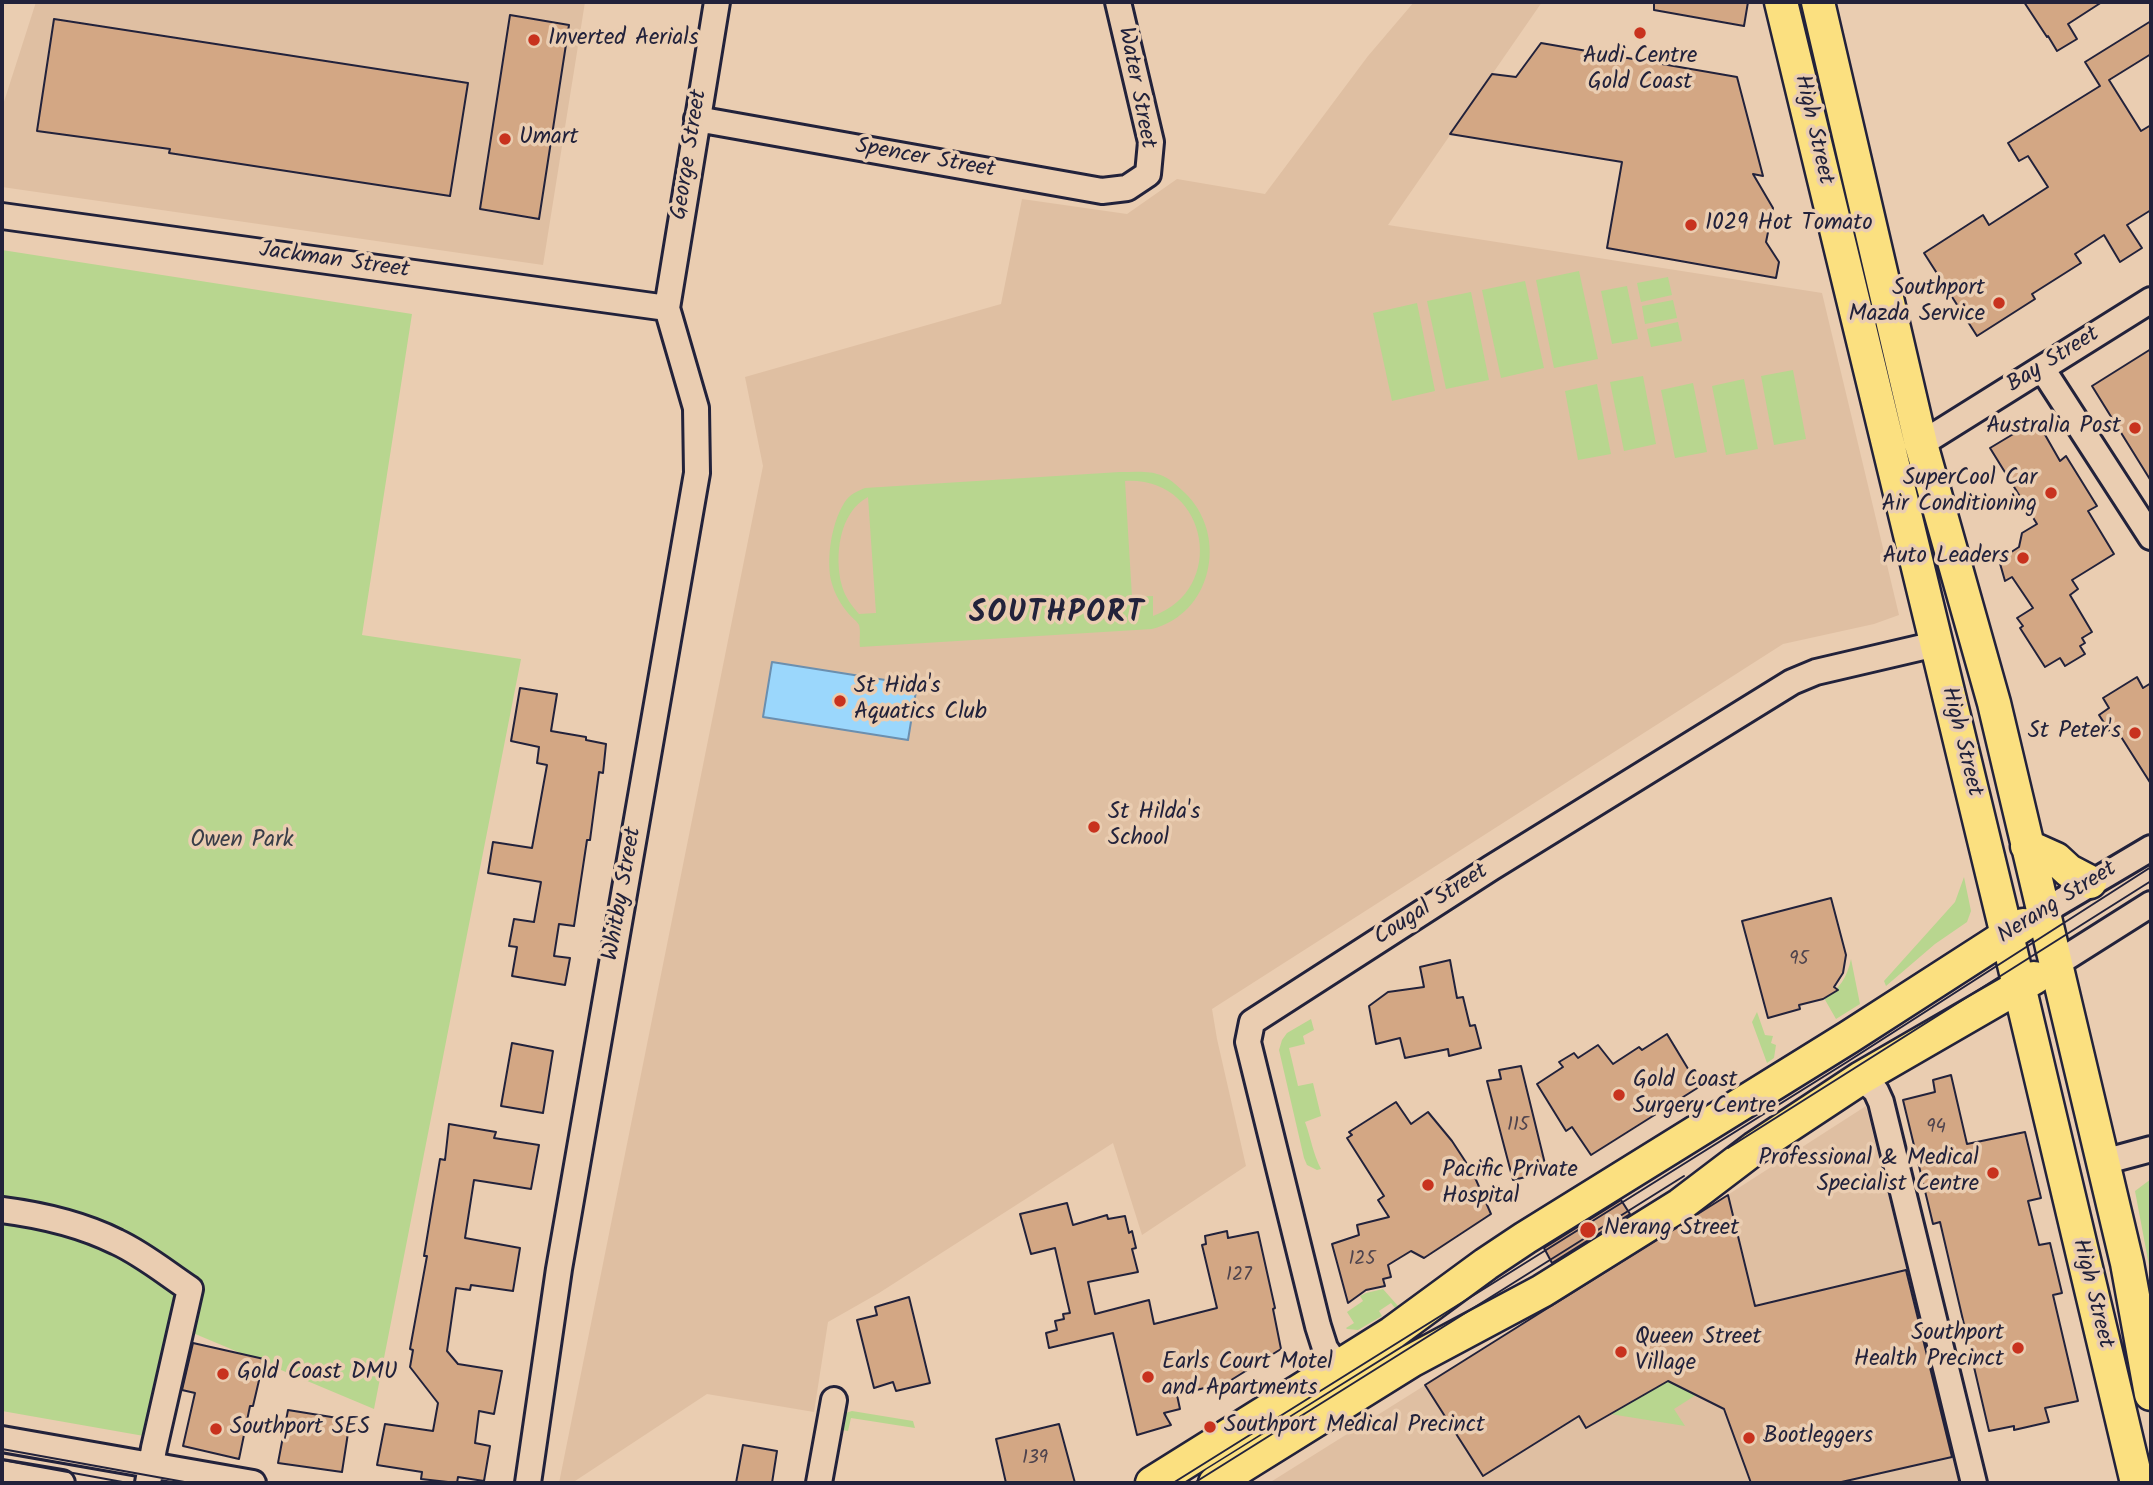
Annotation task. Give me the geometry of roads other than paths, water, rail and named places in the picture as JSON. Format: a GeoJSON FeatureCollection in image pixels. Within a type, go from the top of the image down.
{"type":"FeatureCollection","features":[{"type":"Feature","properties":{"kind":"main road","name":"High Street"},"geometry":{"type":"LineString","coordinates":[[1781,2],[2137,1483]]}},
{"type":"Feature","properties":{"kind":"main road","name":"High Street"},"geometry":{"type":"LineString","coordinates":[[1818,2],[1921,444],[1988,681],[2028,846],[2127,1263],[2151,1394]]}},
{"type":"Feature","properties":{"kind":"main road"},"geometry":{"type":"LineString","coordinates":[[2028,846],[2056,859],[2069,871],[2090,882]]}},
{"type":"Feature","properties":{"kind":"main road","name":"Nerang Street"},"geometry":{"type":"LineString","coordinates":[[1152,1483],[1392,1333],[1525,1238],[1838,1044],[2043,912]]}},
{"type":"Feature","properties":{"kind":"main road"},"geometry":{"type":"LineString","coordinates":[[1215,1483],[1411,1361],[1508,1311],[1669,1212],[1755,1148],[1861,1077],[2056,964]]}},
{"type":"Feature","properties":{"kind":"street","name":"George Street"},"geometry":{"type":"LineString","coordinates":[[667,308],[717,2]]}},
{"type":"Feature","properties":{"kind":"street","name":"Water Street"},"geometry":{"type":"LineString","coordinates":[[1118,2],[1151,142],[1148,174]]}},
{"type":"Feature","properties":{"kind":"street","name":"Spencer Street"},"geometry":{"type":"LineString","coordinates":[[697,119],[1101,191],[1127,188],[1148,174]]}},
{"type":"Feature","properties":{"kind":"street","name":"Jackman Street"},"geometry":{"type":"LineString","coordinates":[[2,216],[667,308]]}},
{"type":"Feature","properties":{"kind":"street","name":"Bay Street"},"geometry":{"type":"LineString","coordinates":[[1921,444],[2151,300]]}},
{"type":"Feature","properties":{"kind":"street","name":"Whitby Street"},"geometry":{"type":"LineString","coordinates":[[528,1483],[559,1269],[697,473],[696,408],[667,308]]}},
{"type":"Feature","properties":{"kind":"street"},"geometry":{"type":"LineString","coordinates":[[2043,370],[2151,537]]}},
{"type":"Feature","properties":{"kind":"street","name":"Cougal Street"},"geometry":{"type":"LineString","coordinates":[[1338,1367],[1325,1348],[1318,1326],[1248,1042],[1252,1022],[1491,868],[1792,682],[1816,672],[1936,644]]}},
{"type":"Feature","properties":{"kind":"street","name":"Nerang Street"},"geometry":{"type":"LineString","coordinates":[[2043,912],[2151,848]]}},
{"type":"Feature","properties":{"kind":"street"},"geometry":{"type":"LineString","coordinates":[[2056,964],[2151,904]]}},
{"type":"Feature","properties":{"kind":"street"},"geometry":{"type":"LineString","coordinates":[[1861,1077],[1876,1091],[1881,1102],[1974,1483]]}},
{"type":"Feature","properties":{"kind":"street"},"geometry":{"type":"LineString","coordinates":[[2103,1162],[2151,1149]]}},
{"type":"Feature","properties":{"kind":"street"},"geometry":{"type":"LineString","coordinates":[[2,1210],[38,1215],[118,1242],[190,1289],[150,1474]]}},
{"type":"Feature","properties":{"kind":"street"},"geometry":{"type":"LineString","coordinates":[[818,1483],[834,1400]]}},
{"type":"Feature","properties":{"kind":"street"},"geometry":{"type":"LineString","coordinates":[[2,1439],[150,1474],[253,1483]]}},
{"type":"Feature","properties":{"kind":"street"},"geometry":{"type":"LineString","coordinates":[[2,1473],[62,1483]]}},
{"type":"Feature","properties":{"kind":"water","name":"St Hida's Aquatics Club"},"geometry":{"type":"Polygon","coordinates":[[[772,662],[917,685],[908,740],[763,717],[772,662]]]}},
{"type":"Feature","properties":{"kind":"tram line"},"geometry":{"type":"LineString","coordinates":[[1173,1483],[1847,1062],[2151,867]]}},
{"type":"Feature","properties":{"kind":"tram line"},"geometry":{"type":"LineString","coordinates":[[1728,1148],[2151,881]]}},
{"type":"Feature","properties":{"kind":"tram line"},"geometry":{"type":"LineString","coordinates":[[1194,1483],[1684,1176]]}},
{"type":"Feature","properties":{"kind":"tram line"},"geometry":{"type":"LineString","coordinates":[[2,1449],[190,1483]]}},
{"type":"Feature","properties":{"kind":"tram line"},"geometry":{"type":"LineString","coordinates":[[2,1460],[128,1483]]}},
{"type":"Feature","properties":{"kind":"place","name":"Audi Centre Gold Coast"},"geometry":{"type":"Point","coordinates":[1640,33]}},
{"type":"Feature","properties":{"kind":"place","name":"Inverted Aerials"},"geometry":{"type":"Point","coordinates":[534,40]}},
{"type":"Feature","properties":{"kind":"place","name":"Umart"},"geometry":{"type":"Point","coordinates":[505,139]}},
{"type":"Feature","properties":{"kind":"place","name":"1029 Hot Tomato"},"geometry":{"type":"Point","coordinates":[1691,225]}},
{"type":"Feature","properties":{"kind":"place","name":"Southport Mazda Service"},"geometry":{"type":"Point","coordinates":[1999,303]}},
{"type":"Feature","properties":{"kind":"place","name":"Australia Post"},"geometry":{"type":"Point","coordinates":[2135,428]}},
{"type":"Feature","properties":{"kind":"place","name":"SuperCool Car Air Conditioning"},"geometry":{"type":"Point","coordinates":[2051,493]}},
{"type":"Feature","properties":{"kind":"place","name":"Auto Leaders"},"geometry":{"type":"Point","coordinates":[2023,558]}},
{"type":"Feature","properties":{"kind":"place","name":"St Hida's Aquatics Club"},"geometry":{"type":"Point","coordinates":[840,701]}},
{"type":"Feature","properties":{"kind":"place","name":"St Peter's"},"geometry":{"type":"Point","coordinates":[2135,733]}},
{"type":"Feature","properties":{"kind":"place","name":"St Hilda's School"},"geometry":{"type":"Point","coordinates":[1094,827]}},
{"type":"Feature","properties":{"kind":"place","name":"Gold Coast Surgery Centre"},"geometry":{"type":"Point","coordinates":[1619,1095]}},
{"type":"Feature","properties":{"kind":"place","name":"Professional & Medical Specialist Centre"},"geometry":{"type":"Point","coordinates":[1993,1173]}},
{"type":"Feature","properties":{"kind":"place","name":"Pacific Private Hospital"},"geometry":{"type":"Point","coordinates":[1428,1185]}},
{"type":"Feature","properties":{"kind":"place","name":"Nerang Street"},"geometry":{"type":"Point","coordinates":[1588,1230]}},
{"type":"Feature","properties":{"kind":"place","name":"Southport Health Precinct"},"geometry":{"type":"Point","coordinates":[2018,1348]}},
{"type":"Feature","properties":{"kind":"place","name":"Queen Street Village"},"geometry":{"type":"Point","coordinates":[1621,1352]}},
{"type":"Feature","properties":{"kind":"place","name":"Gold Coast DMU"},"geometry":{"type":"Point","coordinates":[223,1374]}},
{"type":"Feature","properties":{"kind":"place","name":"Earls Court Motel and Apartments"},"geometry":{"type":"Point","coordinates":[1148,1377]}},
{"type":"Feature","properties":{"kind":"place","name":"Southport Medical Precinct"},"geometry":{"type":"Point","coordinates":[1210,1427]}},
{"type":"Feature","properties":{"kind":"place","name":"Southport SES"},"geometry":{"type":"Point","coordinates":[216,1429]}},
{"type":"Feature","properties":{"kind":"place","name":"Bootleggers"},"geometry":{"type":"Point","coordinates":[1749,1438]}},
{"type":"Feature","properties":{"kind":"district","name":"SOUTHPORT"},"geometry":{"type":"Point","coordinates":[1057,616]}},
{"type":"Feature","properties":{"kind":"park label","name":"Owen Park"},"geometry":{"type":"Point","coordinates":[242,842]}}]}
